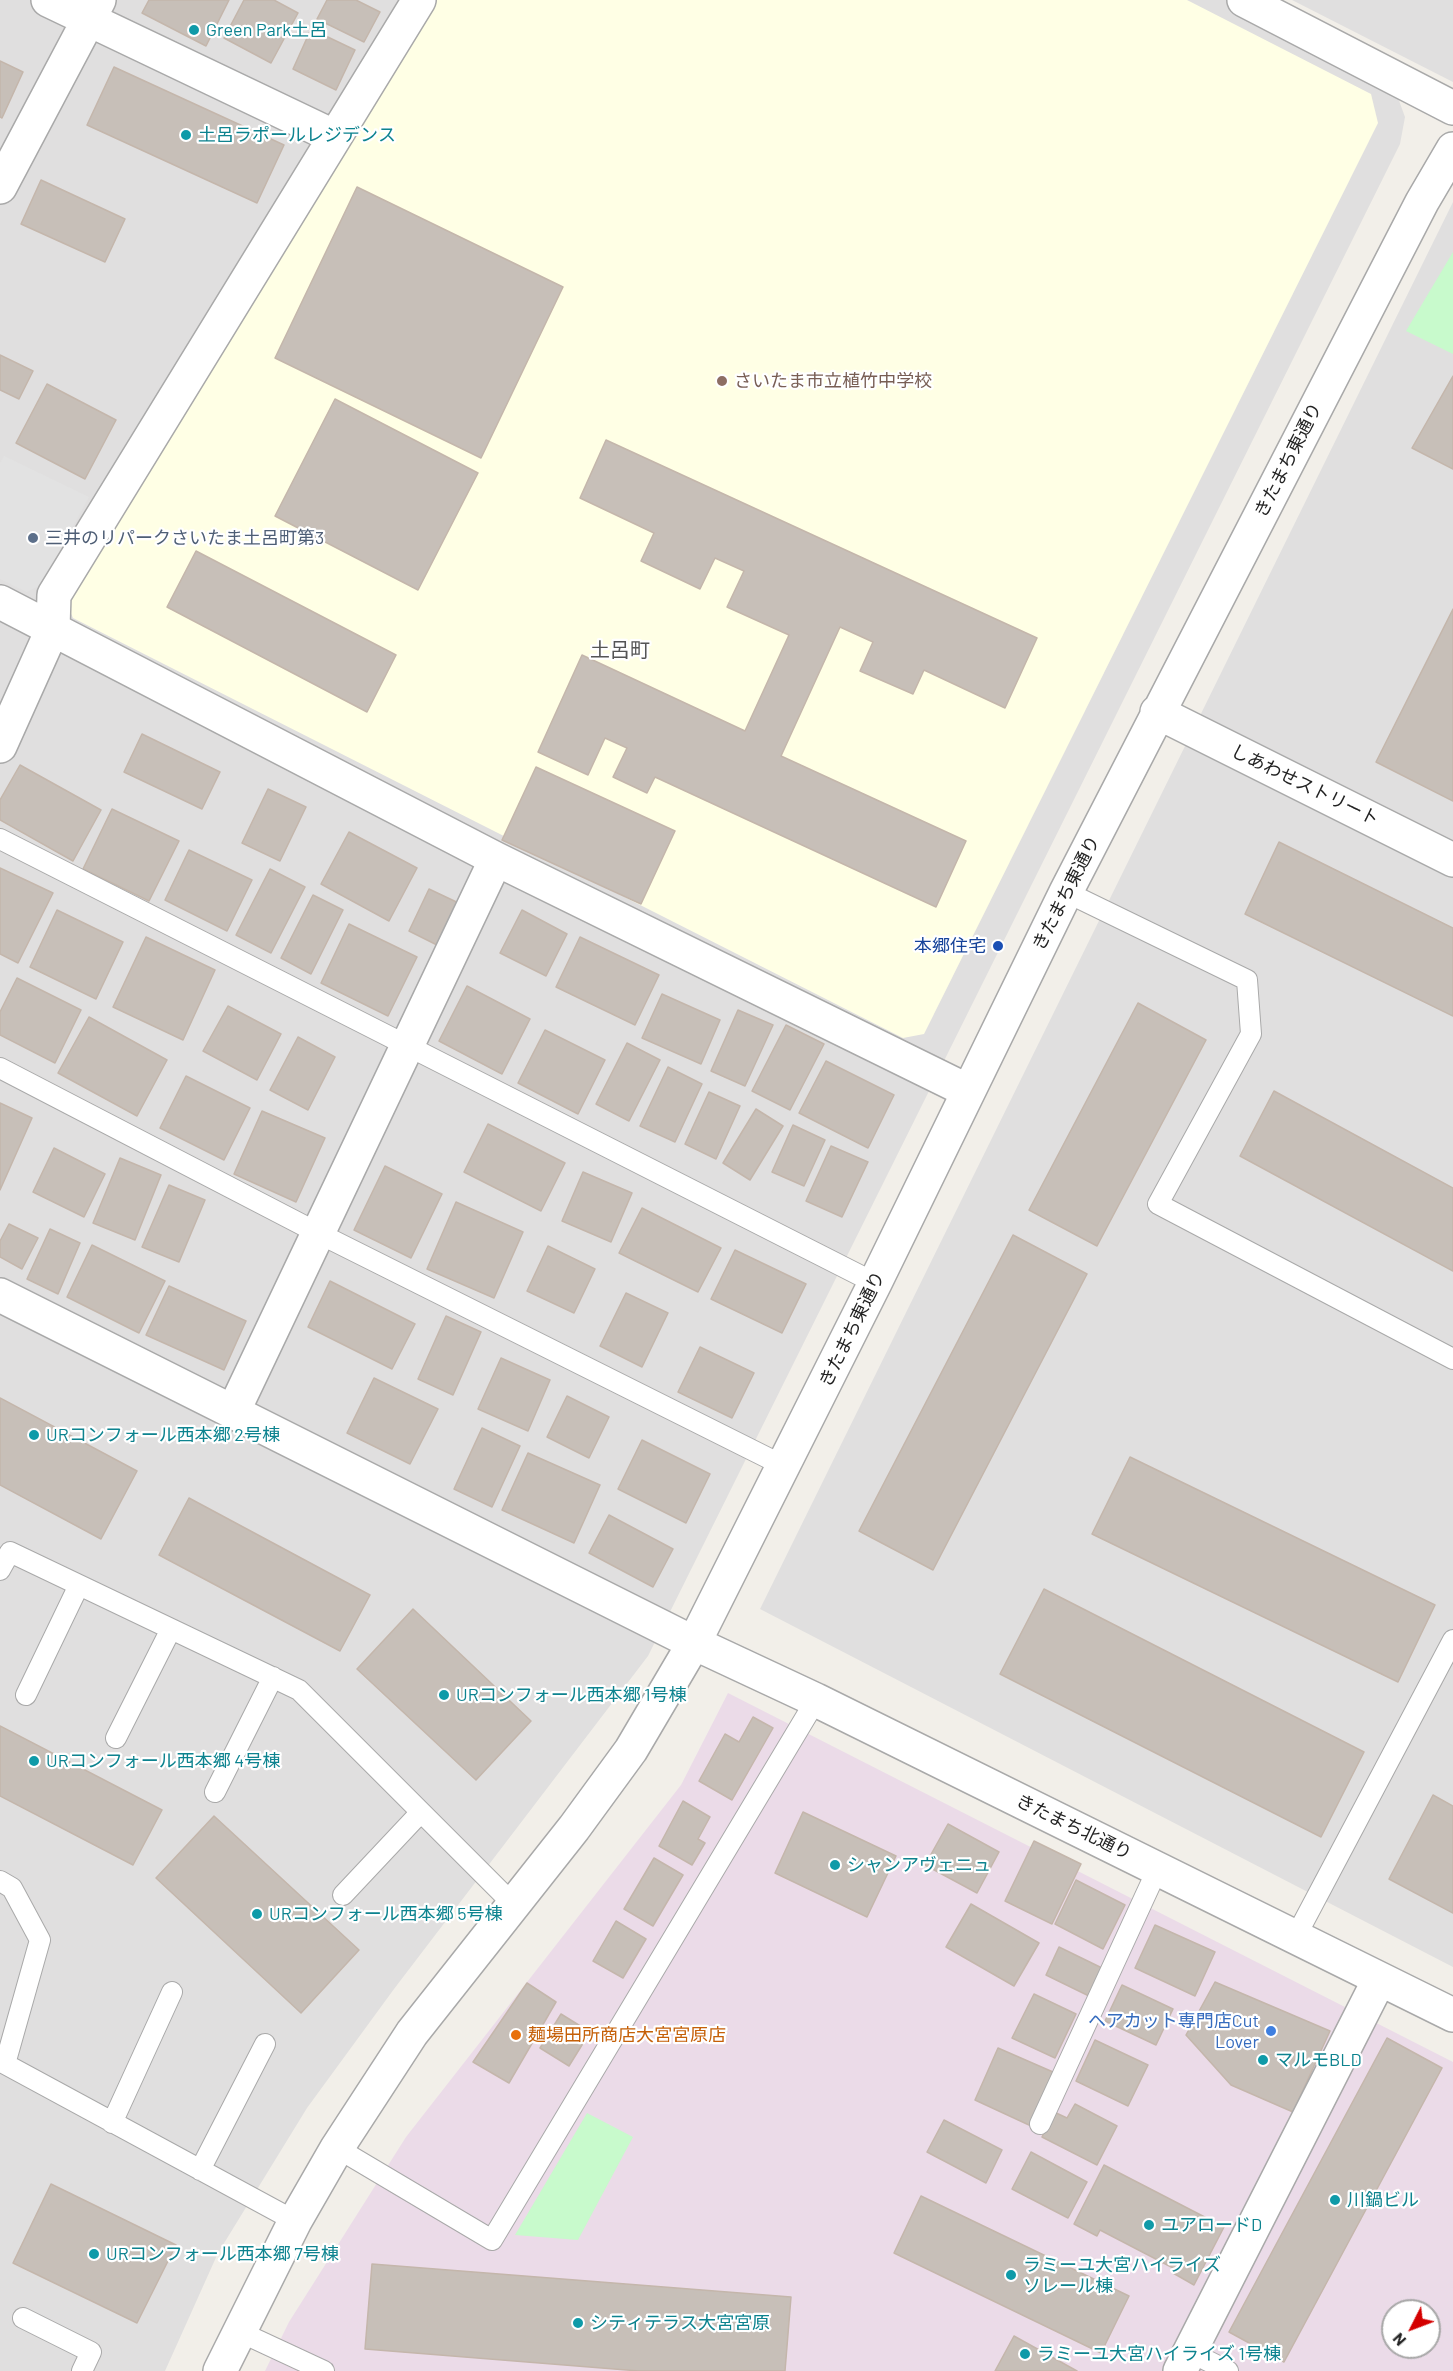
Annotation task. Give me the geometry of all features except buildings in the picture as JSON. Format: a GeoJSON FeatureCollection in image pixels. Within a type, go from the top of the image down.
{"type":"FeatureCollection","features":[{"type":"Feature","properties":{"kind":"street"},"geometry":{"type":"LineString","coordinates":[[48,0],[94,10],[335,137]]}},
{"type":"Feature","properties":{"kind":"street"},"geometry":{"type":"LineString","coordinates":[[0,747],[52,628],[54,595],[419,0]]}},
{"type":"Feature","properties":{"kind":"street"},"geometry":{"type":"LineString","coordinates":[[1244,0],[1453,108]]}},
{"type":"Feature","properties":{"kind":"street"},"geometry":{"type":"LineString","coordinates":[[0,187],[94,10]]}},
{"type":"Feature","properties":{"kind":"street","name":"きたまち東通り"},"geometry":{"type":"LineString","coordinates":[[220,2371],[295,2221],[337,2148],[412,2033],[574,1828],[631,1750],[694,1643],[1157,712],[1422,202],[1453,149]]}},
{"type":"Feature","properties":{"kind":"street"},"geometry":{"type":"LineString","coordinates":[[0,602],[496,859],[968,1090]]}},
{"type":"Feature","properties":{"kind":"street","name":"しあわせストリート"},"geometry":{"type":"LineString","coordinates":[[1157,712],[1453,860]]}},
{"type":"Feature","properties":{"kind":"street"},"geometry":{"type":"LineString","coordinates":[[233,1412],[496,859]]}},
{"type":"Feature","properties":{"kind":"street","name":"きたまち北通り"},"geometry":{"type":"LineString","coordinates":[[0,1295],[694,1643],[816,1700],[1453,2015]]}},
{"type":"Feature","properties":{"kind":"street"},"geometry":{"type":"LineString","coordinates":[[1185,2361],[1379,1980]]}},
{"type":"Feature","properties":{"kind":"lane"},"geometry":{"type":"LineString","coordinates":[[0,839],[875,1283]]}},
{"type":"Feature","properties":{"kind":"lane"},"geometry":{"type":"LineString","coordinates":[[1066,892],[1247,980],[1251,1034],[1158,1204],[1453,1359]]}},
{"type":"Feature","properties":{"kind":"lane"},"geometry":{"type":"LineString","coordinates":[[0,1068],[318,1233],[784,1466]]}},
{"type":"Feature","properties":{"kind":"lane"},"geometry":{"type":"LineString","coordinates":[[0,1570],[10,1552],[299,1690],[513,1904]]}},
{"type":"Feature","properties":{"kind":"lane"},"geometry":{"type":"LineString","coordinates":[[26,1695],[79,1585]]}},
{"type":"Feature","properties":{"kind":"lane"},"geometry":{"type":"LineString","coordinates":[[116,1738],[171,1629]]}},
{"type":"Feature","properties":{"kind":"lane"},"geometry":{"type":"LineString","coordinates":[[1296,1936],[1453,1640]]}},
{"type":"Feature","properties":{"kind":"lane"},"geometry":{"type":"LineString","coordinates":[[215,1792],[273,1677]]}},
{"type":"Feature","properties":{"kind":"lane"},"geometry":{"type":"LineString","coordinates":[[337,2148],[492,2240],[816,1700]]}},
{"type":"Feature","properties":{"kind":"lane"},"geometry":{"type":"LineString","coordinates":[[343,1895],[421,1812]]}},
{"type":"Feature","properties":{"kind":"lane"},"geometry":{"type":"LineString","coordinates":[[1040,2124],[1158,1868]]}},
{"type":"Feature","properties":{"kind":"lane"},"geometry":{"type":"LineString","coordinates":[[0,1881],[12,1888],[40,1940],[5,2064],[295,2221]]}},
{"type":"Feature","properties":{"kind":"lane"},"geometry":{"type":"LineString","coordinates":[[112,2123],[172,1992]]}},
{"type":"Feature","properties":{"kind":"lane"},"geometry":{"type":"LineString","coordinates":[[200,2170],[265,2044]]}},
{"type":"Feature","properties":{"kind":"lane"},"geometry":{"type":"LineString","coordinates":[[23,2318],[91,2352],[82,2371]]}},
{"type":"Feature","properties":{"kind":"lane"},"geometry":{"type":"LineString","coordinates":[[238,2331],[324,2371]]}},
{"type":"Feature","properties":{"kind":"lane"},"geometry":{"type":"LineString","coordinates":[[1185,2361],[1228,2371]]}},
{"type":"Feature","properties":{"kind":"shaded area"},"geometry":{"type":"Polygon","coordinates":[[[0,0],[1226,0],[1394,87],[1405,117],[1400,144],[648,1656],[394,1989],[307,2108],[218,2253],[165,2371],[0,2371],[0,0]]]}},
{"type":"Feature","properties":{"kind":"shaded area","name":"さいたま市立植竹中学校"},"geometry":{"type":"Polygon","coordinates":[[[436,0],[1187,0],[1371,94],[1378,123],[924,1034],[903,1038],[73,618],[63,596],[327,167],[436,0]]]}},
{"type":"Feature","properties":{"kind":"shaded area"},"geometry":{"type":"Polygon","coordinates":[[[1292,0],[1453,0],[1453,82],[1292,0]]]}},
{"type":"Feature","properties":{"kind":"shaded area"},"geometry":{"type":"Polygon","coordinates":[[[1453,202],[1453,1967],[760,1609],[1453,202]]]}},
{"type":"Feature","properties":{"kind":"shaded area","name":"三井のリパークさいたま土呂町第3"},"geometry":{"type":"Polygon","coordinates":[[[4,456],[89,497],[41,585],[27,592],[0,579],[0,463],[4,456]]]}},
{"type":"Feature","properties":{"kind":"shaded area"},"geometry":{"type":"Polygon","coordinates":[[[728,1693],[1453,2062],[1453,2371],[265,2371],[289,2322],[406,2137],[681,1785],[728,1693]]]}},
{"type":"Feature","properties":{"kind":"green space"},"geometry":{"type":"Polygon","coordinates":[[[1453,252],[1453,354],[1406,331],[1453,252]]]}},
{"type":"Feature","properties":{"kind":"green space"},"geometry":{"type":"Polygon","coordinates":[[[587,2113],[633,2137],[578,2240],[515,2235],[587,2113]]]}},
{"type":"Feature","properties":{"kind":"place","name":"Green Park土呂"},"geometry":{"type":"Point","coordinates":[194,30]}},
{"type":"Feature","properties":{"kind":"place","name":"土呂ラポールレジデンス"},"geometry":{"type":"Point","coordinates":[186,135]}},
{"type":"Feature","properties":{"kind":"place","name":"さいたま市立植竹中学校"},"geometry":{"type":"Point","coordinates":[722,381]}},
{"type":"Feature","properties":{"kind":"place","name":"三井のリパークさいたま土呂町第3"},"geometry":{"type":"Point","coordinates":[33,538]}},
{"type":"Feature","properties":{"kind":"place","name":"本郷住宅"},"geometry":{"type":"Point","coordinates":[998,946]}},
{"type":"Feature","properties":{"kind":"place","name":"URコンフォール西本郷 2号棟"},"geometry":{"type":"Point","coordinates":[34,1435]}},
{"type":"Feature","properties":{"kind":"place","name":"URコンフォール西本郷 1号棟"},"geometry":{"type":"Point","coordinates":[444,1695]}},
{"type":"Feature","properties":{"kind":"place","name":"URコンフォール西本郷 4号棟"},"geometry":{"type":"Point","coordinates":[34,1761]}},
{"type":"Feature","properties":{"kind":"place","name":"シャンアヴェニュ"},"geometry":{"type":"Point","coordinates":[835,1865]}},
{"type":"Feature","properties":{"kind":"place","name":"URコンフォール西本郷 5号棟"},"geometry":{"type":"Point","coordinates":[257,1914]}},
{"type":"Feature","properties":{"kind":"place","name":"ヘアカット専門店Cut Lover"},"geometry":{"type":"Point","coordinates":[1271,2031]}},
{"type":"Feature","properties":{"kind":"place","name":"麺場田所商店大宮宮原店"},"geometry":{"type":"Point","coordinates":[516,2035]}},
{"type":"Feature","properties":{"kind":"place","name":"マルモBLD"},"geometry":{"type":"Point","coordinates":[1263,2060]}},
{"type":"Feature","properties":{"kind":"place","name":"川鍋ビル"},"geometry":{"type":"Point","coordinates":[1335,2200]}},
{"type":"Feature","properties":{"kind":"place","name":"ユアロードD"},"geometry":{"type":"Point","coordinates":[1149,2225]}},
{"type":"Feature","properties":{"kind":"place","name":"URコンフォール西本郷 7号棟"},"geometry":{"type":"Point","coordinates":[94,2254]}},
{"type":"Feature","properties":{"kind":"place","name":"ラミーユ大宮ハイライズ ソレール棟"},"geometry":{"type":"Point","coordinates":[1011,2275]}},
{"type":"Feature","properties":{"kind":"place","name":"シティテラス大宮宮原"},"geometry":{"type":"Point","coordinates":[578,2323]}},
{"type":"Feature","properties":{"kind":"place","name":"ラミーユ大宮ハイライズ 1号棟"},"geometry":{"type":"Point","coordinates":[1025,2354]}},
{"type":"Feature","properties":{"kind":"district","name":"土呂町"},"geometry":{"type":"Point","coordinates":[620,650]}}]}
